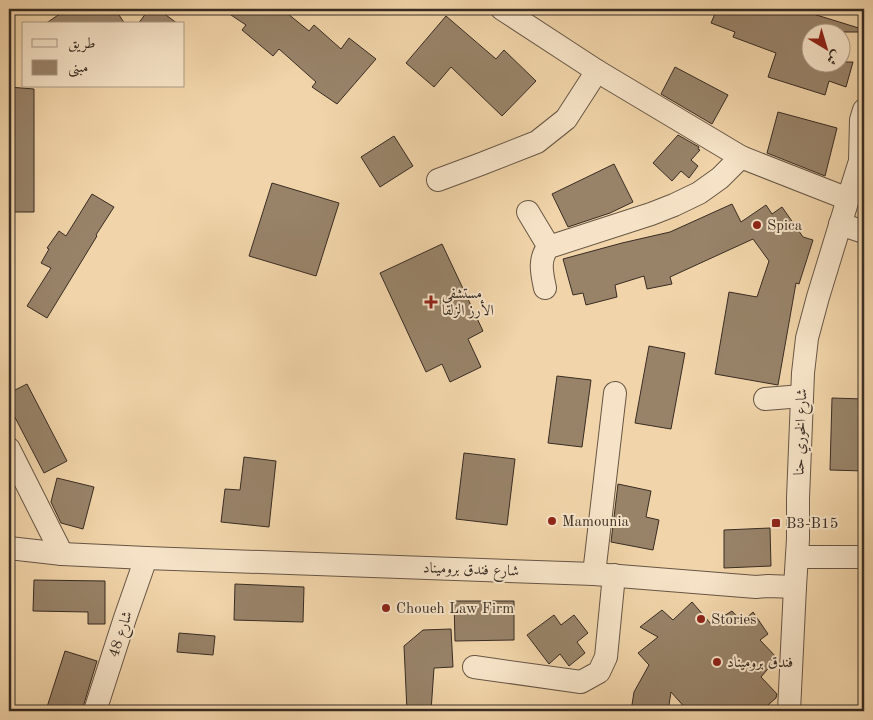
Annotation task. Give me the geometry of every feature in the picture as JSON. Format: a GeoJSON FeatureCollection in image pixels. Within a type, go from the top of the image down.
{"type":"FeatureCollection","features":[{"type":"Feature","properties":{"kind":"street"},"geometry":{"type":"LineString","coordinates":[[502,9],[597,71],[741,157],[848,199]]}},
{"type":"Feature","properties":{"kind":"street"},"geometry":{"type":"LineString","coordinates":[[438,180],[537,142],[566,119],[597,71]]}},
{"type":"Feature","properties":{"kind":"street","name":"شارع الخوري حنا"},"geometry":{"type":"LineString","coordinates":[[789,711],[797,557],[803,373],[807,338],[840,224],[862,158],[863,117]]}},
{"type":"Feature","properties":{"kind":"street"},"geometry":{"type":"LineString","coordinates":[[545,288],[542,276],[542,263],[544,252],[549,247],[674,205],[699,193],[720,178],[741,157]]}},
{"type":"Feature","properties":{"kind":"street"},"geometry":{"type":"LineString","coordinates":[[528,212],[549,247]]}},
{"type":"Feature","properties":{"kind":"street"},"geometry":{"type":"LineString","coordinates":[[840,224],[864,232]]}},
{"type":"Feature","properties":{"kind":"street"},"geometry":{"type":"LineString","coordinates":[[474,667],[582,682],[599,672],[606,657],[604,574],[615,393]]}},
{"type":"Feature","properties":{"kind":"street"},"geometry":{"type":"LineString","coordinates":[[765,399],[802,396]]}},
{"type":"Feature","properties":{"kind":"street"},"geometry":{"type":"LineString","coordinates":[[9,450],[62,554]]}},
{"type":"Feature","properties":{"kind":"street","name":"شارع فندق بروميناد"},"geometry":{"type":"LineString","coordinates":[[9,548],[62,554],[146,558],[604,574],[756,587],[795,587]]}},
{"type":"Feature","properties":{"kind":"street"},"geometry":{"type":"LineString","coordinates":[[797,557],[864,557]]}},
{"type":"Feature","properties":{"kind":"street","name":"شارع 48"},"geometry":{"type":"LineString","coordinates":[[95,711],[146,558]]}},
{"type":"Feature","properties":{"kind":"building"},"geometry":{"type":"Polygon","coordinates":[[[67,9],[115,9],[124,22],[48,22],[67,9]]]}},
{"type":"Feature","properties":{"kind":"building"},"geometry":{"type":"Polygon","coordinates":[[[149,9],[158,9],[175,22],[139,22],[149,9]]]}},
{"type":"Feature","properties":{"kind":"building"},"geometry":{"type":"Polygon","coordinates":[[[222,9],[282,9],[309,31],[314,25],[341,49],[349,38],[376,59],[337,104],[312,87],[316,82],[279,49],[273,56],[242,30],[246,25],[222,9]]]}},
{"type":"Feature","properties":{"kind":"building"},"geometry":{"type":"Polygon","coordinates":[[[717,9],[797,9],[839,22],[800,22],[800,72],[850,72],[850,62],[853,62],[846,87],[829,81],[825,95],[768,77],[776,53],[733,37],[735,32],[711,23],[717,9]]]}},
{"type":"Feature","properties":{"kind":"building"},"geometry":{"type":"Polygon","coordinates":[[[446,16],[496,59],[504,50],[536,81],[502,116],[451,67],[434,87],[406,63],[446,16]]]}},
{"type":"Feature","properties":{"kind":"building"},"geometry":{"type":"Polygon","coordinates":[[[850,25],[862,29],[862,32],[850,32],[850,25]]]}},
{"type":"Feature","properties":{"kind":"building"},"geometry":{"type":"Polygon","coordinates":[[[675,67],[728,95],[712,124],[661,94],[675,67]]]}},
{"type":"Feature","properties":{"kind":"building"},"geometry":{"type":"Polygon","coordinates":[[[9,87],[34,89],[34,212],[9,212],[9,87]]]}},
{"type":"Feature","properties":{"kind":"building"},"geometry":{"type":"Polygon","coordinates":[[[778,112],[837,128],[825,176],[767,153],[778,112]]]}},
{"type":"Feature","properties":{"kind":"building"},"geometry":{"type":"Polygon","coordinates":[[[678,135],[699,147],[698,149],[700,150],[691,160],[698,166],[689,178],[681,171],[672,181],[653,163],[678,135]]]}},
{"type":"Feature","properties":{"kind":"building"},"geometry":{"type":"Polygon","coordinates":[[[394,136],[413,166],[380,187],[361,157],[394,136]]]}},
{"type":"Feature","properties":{"kind":"building"},"geometry":{"type":"Polygon","coordinates":[[[614,164],[633,202],[610,213],[568,227],[552,194],[614,164]]]}},
{"type":"Feature","properties":{"kind":"building"},"geometry":{"type":"Polygon","coordinates":[[[272,183],[339,203],[316,276],[249,256],[272,183]]]}},
{"type":"Feature","properties":{"kind":"building"},"geometry":{"type":"Polygon","coordinates":[[[92,194],[114,207],[47,318],[27,306],[51,268],[41,263],[49,249],[47,248],[59,231],[66,236],[92,194]]]}},
{"type":"Feature","properties":{"kind":"building"},"geometry":{"type":"Polygon","coordinates":[[[732,204],[741,222],[766,205],[772,214],[782,207],[803,237],[813,240],[799,284],[796,283],[778,385],[715,374],[729,292],[757,297],[769,261],[753,239],[670,277],[672,284],[647,289],[644,276],[615,285],[617,297],[586,305],[583,293],[573,295],[563,259],[670,232],[732,204]]]}},
{"type":"Feature","properties":{"kind":"building","name":"مستشفى الأرز الزلقا"},"geometry":{"type":"Polygon","coordinates":[[[442,244],[483,331],[468,339],[481,367],[450,382],[442,364],[426,372],[380,273],[442,244]]]}},
{"type":"Feature","properties":{"kind":"building"},"geometry":{"type":"Polygon","coordinates":[[[649,346],[685,353],[671,429],[635,423],[649,346]]]}},
{"type":"Feature","properties":{"kind":"building"},"geometry":{"type":"Polygon","coordinates":[[[557,376],[591,380],[582,447],[548,443],[557,376]]]}},
{"type":"Feature","properties":{"kind":"building"},"geometry":{"type":"Polygon","coordinates":[[[27,384],[67,461],[44,473],[9,406],[9,393],[27,384]]]}},
{"type":"Feature","properties":{"kind":"building"},"geometry":{"type":"Polygon","coordinates":[[[832,398],[864,399],[864,471],[830,470],[832,398]]]}},
{"type":"Feature","properties":{"kind":"building"},"geometry":{"type":"Polygon","coordinates":[[[464,453],[515,459],[507,525],[456,519],[464,453]]]}},
{"type":"Feature","properties":{"kind":"building"},"geometry":{"type":"Polygon","coordinates":[[[244,457],[276,461],[269,527],[221,522],[225,489],[240,490],[244,457]]]}},
{"type":"Feature","properties":{"kind":"building"},"geometry":{"type":"Polygon","coordinates":[[[57,478],[94,487],[83,529],[61,523],[51,502],[57,478]]]}},
{"type":"Feature","properties":{"kind":"building"},"geometry":{"type":"Polygon","coordinates":[[[618,484],[651,491],[646,517],[659,520],[653,550],[611,542],[618,484]]]}},
{"type":"Feature","properties":{"kind":"building"},"geometry":{"type":"Polygon","coordinates":[[[770,528],[771,566],[724,568],[724,530],[770,528]]]}},
{"type":"Feature","properties":{"kind":"building"},"geometry":{"type":"Polygon","coordinates":[[[34,580],[105,581],[105,624],[88,624],[88,612],[33,611],[34,580]]]}},
{"type":"Feature","properties":{"kind":"building"},"geometry":{"type":"Polygon","coordinates":[[[235,584],[304,587],[303,622],[234,620],[235,584]]]}},
{"type":"Feature","properties":{"kind":"building"},"geometry":{"type":"Polygon","coordinates":[[[454,601],[514,601],[514,640],[455,641],[454,601]]]}},
{"type":"Feature","properties":{"kind":"building"},"geometry":{"type":"Polygon","coordinates":[[[692,602],[711,624],[732,611],[742,622],[753,612],[768,634],[760,640],[777,658],[761,677],[777,694],[776,698],[761,711],[688,711],[671,692],[668,711],[631,711],[634,692],[649,665],[638,653],[658,637],[640,627],[662,610],[673,620],[692,602]]]}},
{"type":"Feature","properties":{"kind":"building"},"geometry":{"type":"Polygon","coordinates":[[[554,615],[561,625],[574,615],[588,633],[577,642],[585,653],[569,666],[560,654],[549,664],[527,635],[554,615]]]}},
{"type":"Feature","properties":{"kind":"building"},"geometry":{"type":"Polygon","coordinates":[[[451,629],[453,667],[434,668],[431,711],[407,711],[404,646],[423,630],[451,629]]]}},
{"type":"Feature","properties":{"kind":"building"},"geometry":{"type":"Polygon","coordinates":[[[179,633],[215,636],[213,655],[177,652],[179,633]]]}},
{"type":"Feature","properties":{"kind":"building"},"geometry":{"type":"Polygon","coordinates":[[[65,651],[97,661],[82,711],[60,711],[47,707],[65,651]]]}},
{"type":"Feature","properties":{"kind":"place","name":"Spica"},"geometry":{"type":"Point","coordinates":[757,225]}},
{"type":"Feature","properties":{"kind":"place","name":"مستشفى الأرز الزلقا"},"geometry":{"type":"Point","coordinates":[431,302]}},
{"type":"Feature","properties":{"kind":"place","name":"Mamounia"},"geometry":{"type":"Point","coordinates":[552,521]}},
{"type":"Feature","properties":{"kind":"place","name":"B3-B15"},"geometry":{"type":"Point","coordinates":[776,523]}},
{"type":"Feature","properties":{"kind":"place","name":"Choueh Law Firm"},"geometry":{"type":"Point","coordinates":[386,608]}},
{"type":"Feature","properties":{"kind":"place","name":"Stories"},"geometry":{"type":"Point","coordinates":[701,619]}},
{"type":"Feature","properties":{"kind":"place","name":"فندق بروميناد"},"geometry":{"type":"Point","coordinates":[717,662]}}]}
